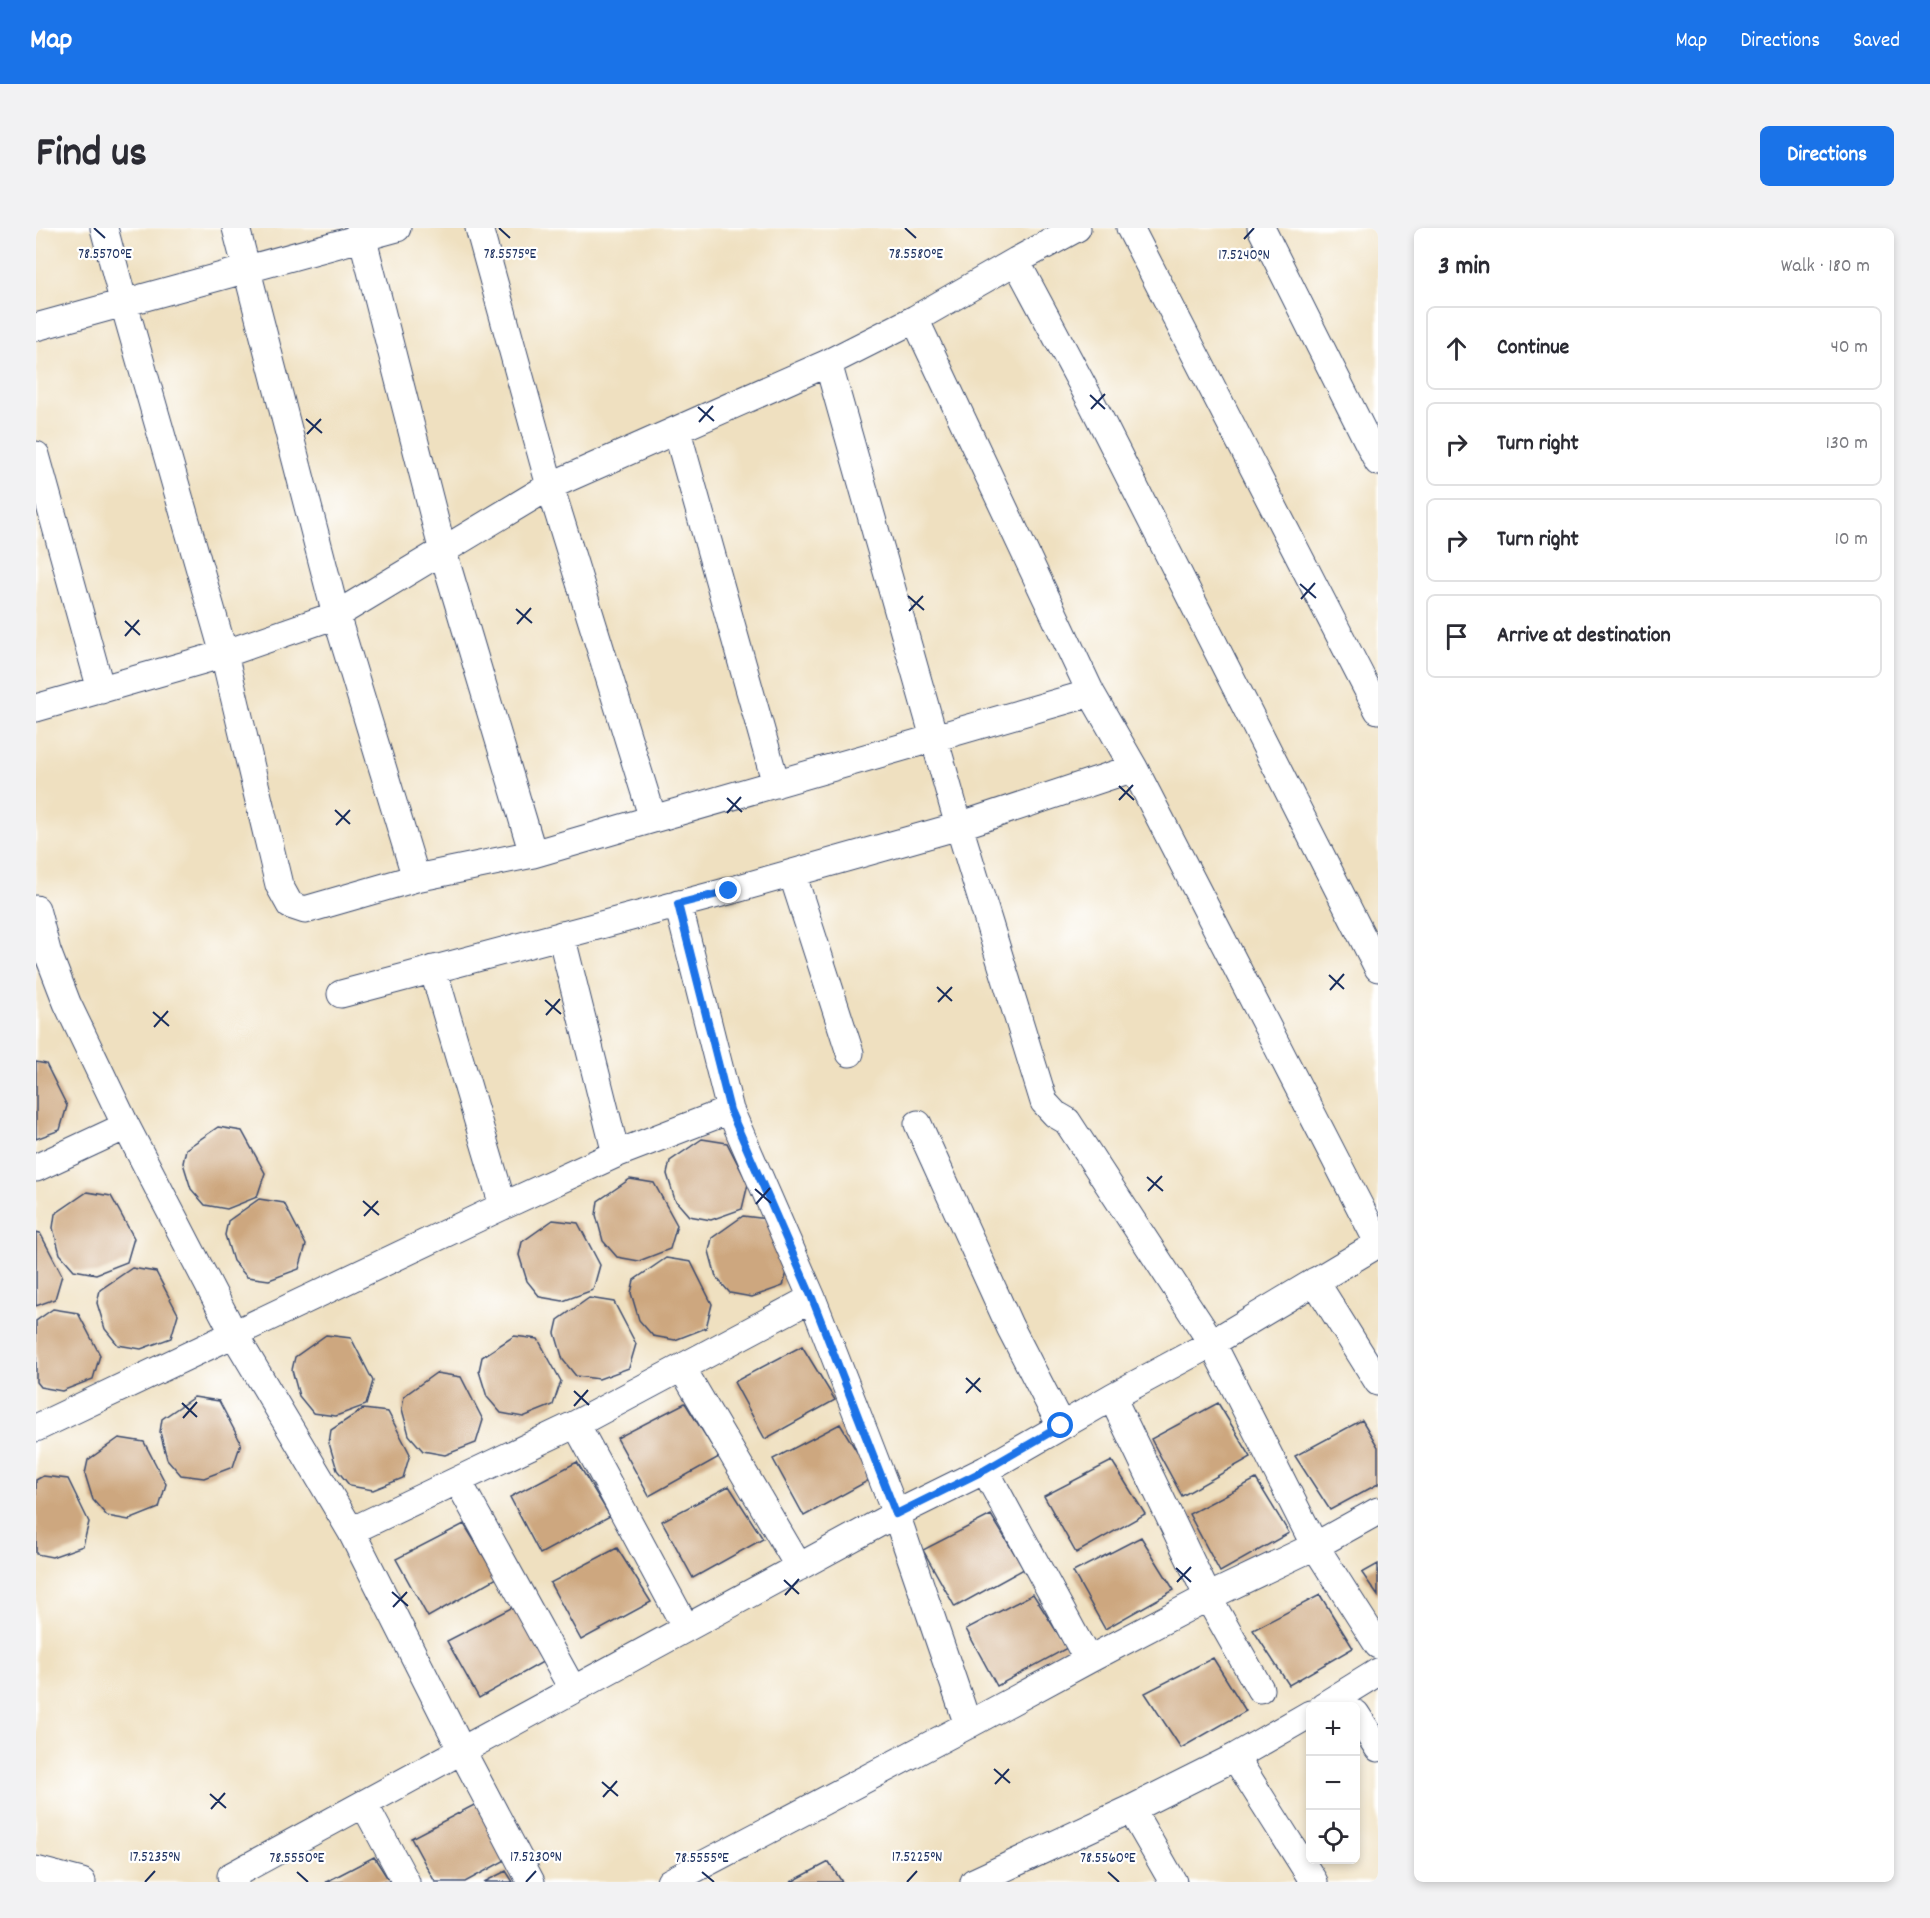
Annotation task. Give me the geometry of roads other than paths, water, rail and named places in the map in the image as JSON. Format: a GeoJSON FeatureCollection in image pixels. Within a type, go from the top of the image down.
{"type":"FeatureCollection","features":[{"type":"Feature","properties":{"kind":"street"},"geometry":{"type":"LineString","coordinates":[[104,228],[224,654],[279,885],[290,905],[305,910],[416,878],[533,854],[1091,693]]}},
{"type":"Feature","properties":{"kind":"street"},"geometry":{"type":"LineString","coordinates":[[236,228],[336,615],[416,878]]}},
{"type":"Feature","properties":{"kind":"street"},"geometry":{"type":"LineString","coordinates":[[36,327],[124,304],[362,233],[397,228]]}},
{"type":"Feature","properties":{"kind":"street"},"geometry":{"type":"LineString","coordinates":[[478,228],[550,486],[653,819]]}},
{"type":"Feature","properties":{"kind":"street"},"geometry":{"type":"LineString","coordinates":[[36,708],[224,654],[336,615],[550,486],[828,363],[915,319],[1077,228]]}},
{"type":"Feature","properties":{"kind":"street"},"geometry":{"type":"LineString","coordinates":[[1130,228],[1378,710]]}},
{"type":"Feature","properties":{"kind":"street"},"geometry":{"type":"LineString","coordinates":[[1261,228],[1378,462]]}},
{"type":"Feature","properties":{"kind":"street"},"geometry":{"type":"LineString","coordinates":[[362,233],[442,552],[533,854]]}},
{"type":"Feature","properties":{"kind":"street"},"geometry":{"type":"LineString","coordinates":[[1016,261],[1092,403],[1378,967]]}},
{"type":"Feature","properties":{"kind":"street"},"geometry":{"type":"LineString","coordinates":[[235,1882],[231,1876],[896,1514],[985,1470],[1212,1343],[1378,1243],[1134,768],[1091,693],[915,319]]}},
{"type":"Feature","properties":{"kind":"street"},"geometry":{"type":"LineString","coordinates":[[828,363],[959,826],[1044,1102],[1067,1121],[1212,1343],[1315,1546],[1378,1645]]}},
{"type":"Feature","properties":{"kind":"street"},"geometry":{"type":"LineString","coordinates":[[677,431],[777,784]]}},
{"type":"Feature","properties":{"kind":"street"},"geometry":{"type":"LineString","coordinates":[[36,455],[101,690]]}},
{"type":"Feature","properties":{"kind":"street"},"geometry":{"type":"LineString","coordinates":[[341,994],[959,826],[1134,768]]}},
{"type":"Feature","properties":{"kind":"street"},"geometry":{"type":"LineString","coordinates":[[792,873],[850,1053]]}},
{"type":"Feature","properties":{"kind":"street"},"geometry":{"type":"LineString","coordinates":[[678,904],[730,1110],[812,1298],[896,1514],[968,1725]]}},
{"type":"Feature","properties":{"kind":"street"},"geometry":{"type":"LineString","coordinates":[[36,909],[47,951],[68,1003],[126,1126],[234,1334],[351,1531],[531,1882]]}},
{"type":"Feature","properties":{"kind":"street"},"geometry":{"type":"LineString","coordinates":[[561,935],[616,1154]]}},
{"type":"Feature","properties":{"kind":"street"},"geometry":{"type":"LineString","coordinates":[[433,969],[503,1206]]}},
{"type":"Feature","properties":{"kind":"street"},"geometry":{"type":"LineString","coordinates":[[36,1428],[616,1154],[730,1110]]}},
{"type":"Feature","properties":{"kind":"street"},"geometry":{"type":"LineString","coordinates":[[918,1124],[1010,1327],[1061,1426]]}},
{"type":"Feature","properties":{"kind":"street"},"geometry":{"type":"LineString","coordinates":[[36,1168],[126,1126]]}},
{"type":"Feature","properties":{"kind":"street"},"geometry":{"type":"LineString","coordinates":[[1315,1281],[1378,1382]]}},
{"type":"Feature","properties":{"kind":"street"},"geometry":{"type":"LineString","coordinates":[[351,1531],[576,1424],[812,1298]]}},
{"type":"Feature","properties":{"kind":"street"},"geometry":{"type":"LineString","coordinates":[[682,1368],[799,1567]]}},
{"type":"Feature","properties":{"kind":"street"},"geometry":{"type":"LineString","coordinates":[[1112,1397],[1208,1597],[1260,1689]]}},
{"type":"Feature","properties":{"kind":"street"},"geometry":{"type":"LineString","coordinates":[[576,1424],[686,1628]]}},
{"type":"Feature","properties":{"kind":"street"},"geometry":{"type":"LineString","coordinates":[[985,1470],[1088,1660]]}},
{"type":"Feature","properties":{"kind":"street"},"geometry":{"type":"LineString","coordinates":[[458,1481],[573,1690]]}},
{"type":"Feature","properties":{"kind":"street"},"geometry":{"type":"LineString","coordinates":[[680,1880],[1088,1660],[1208,1597],[1315,1546],[1378,1511]]}},
{"type":"Feature","properties":{"kind":"street"},"geometry":{"type":"LineString","coordinates":[[1346,1702],[1378,1672]]}},
{"type":"Feature","properties":{"kind":"street"},"geometry":{"type":"LineString","coordinates":[[974,1882],[1023,1872],[1131,1809],[1235,1757],[1306,1717]]}},
{"type":"Feature","properties":{"kind":"street"},"geometry":{"type":"LineString","coordinates":[[1360,1726],[1378,1748]]}},
{"type":"Feature","properties":{"kind":"street"},"geometry":{"type":"LineString","coordinates":[[1235,1757],[1314,1882]]}},
{"type":"Feature","properties":{"kind":"street"},"geometry":{"type":"LineString","coordinates":[[364,1804],[406,1882]]}},
{"type":"Feature","properties":{"kind":"street"},"geometry":{"type":"LineString","coordinates":[[1131,1809],[1173,1882]]}},
{"type":"Feature","properties":{"kind":"street"},"geometry":{"type":"LineString","coordinates":[[36,1870],[82,1882]]}}]}
